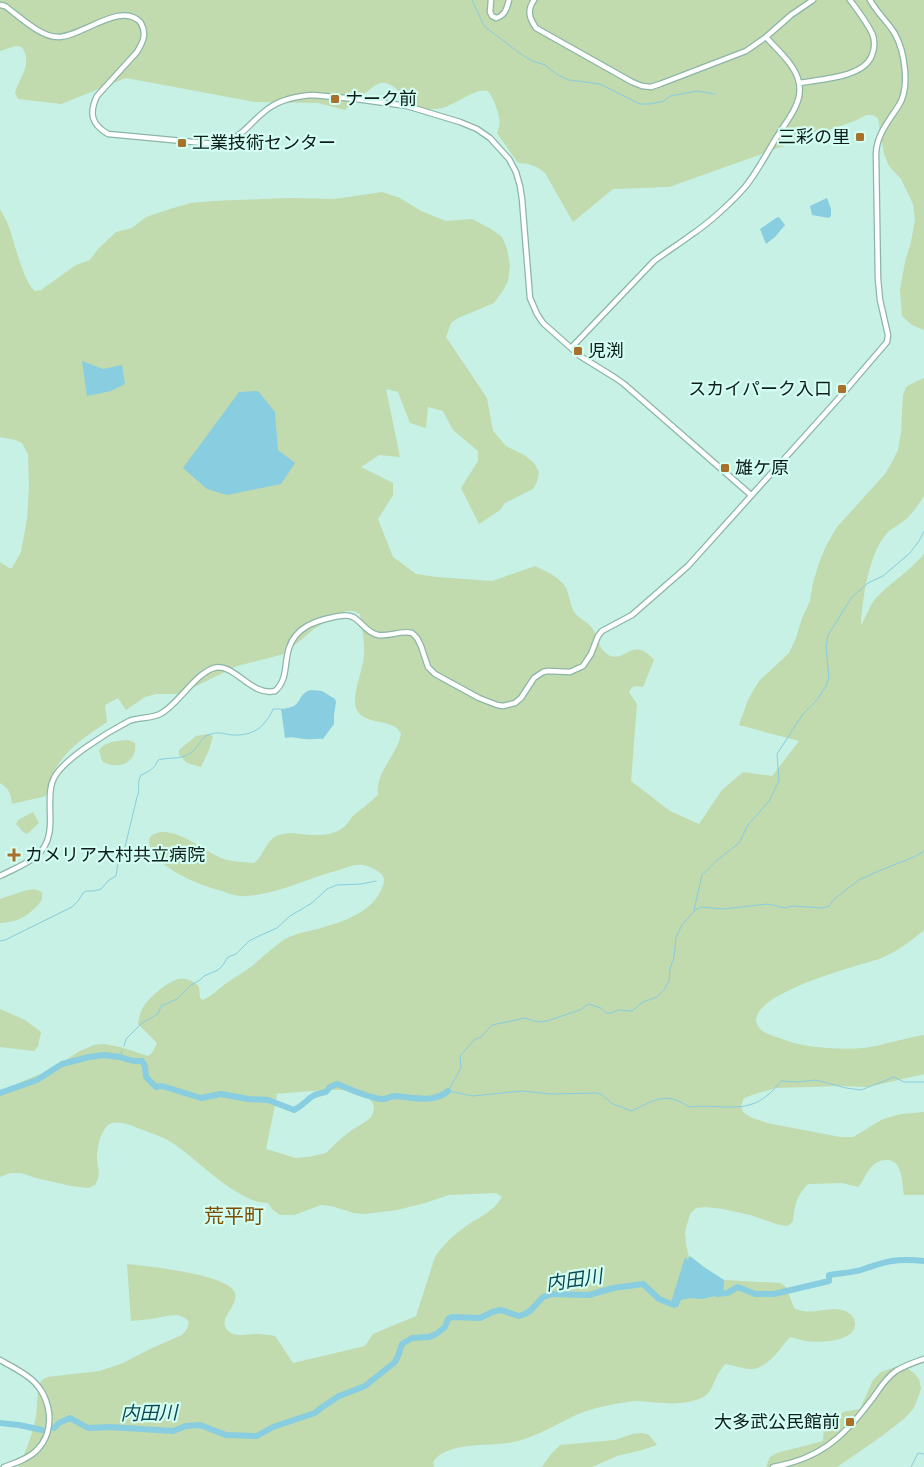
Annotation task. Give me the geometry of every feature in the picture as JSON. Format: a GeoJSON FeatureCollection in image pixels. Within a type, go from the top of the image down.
{"type":"FeatureCollection","features":[{"type":"Feature","properties":{"kind":"street"},"geometry":{"type":"LineString","coordinates":[[491,0],[490,12],[496,18],[501,17],[505,13],[509,0]]}},
{"type":"Feature","properties":{"kind":"street"},"geometry":{"type":"LineString","coordinates":[[534,0],[529,13],[531,21],[536,28],[632,82],[652,87],[746,51],[766,37],[792,14],[813,0]]}},
{"type":"Feature","properties":{"kind":"street"},"geometry":{"type":"LineString","coordinates":[[799,83],[849,74],[858,71],[871,59],[875,43],[872,33],[850,0]]}},
{"type":"Feature","properties":{"kind":"street"},"geometry":{"type":"LineString","coordinates":[[0,876],[35,858],[45,847],[50,832],[51,786],[54,778],[64,766],[91,744],[129,722],[162,713],[199,678],[213,668],[226,669],[264,692],[275,691],[282,683],[289,645],[299,632],[313,623],[342,615],[349,615],[377,635],[401,632],[412,633],[421,646],[425,663],[435,674],[489,703],[503,706],[509,705],[521,698],[538,674],[548,671],[570,672],[583,666],[602,631],[632,615],[688,566],[887,342],[888,335],[880,300],[878,280],[876,153],[883,128],[901,102],[906,82],[896,36],[870,0]]}},
{"type":"Feature","properties":{"kind":"street"},"geometry":{"type":"LineString","coordinates":[[0,5],[5,6],[41,32],[58,37],[69,35],[113,12],[121,11],[136,17],[144,30],[142,45],[97,96],[93,104],[94,120],[108,134],[215,144],[226,143],[236,139],[277,103],[300,96],[313,95],[391,103],[443,116],[477,129],[501,148],[509,159],[518,179],[522,198],[530,289],[536,314],[543,323],[580,356],[624,384],[751,495]]}},
{"type":"Feature","properties":{"kind":"street"},"geometry":{"type":"LineString","coordinates":[[571,348],[654,261],[703,226],[746,186],[798,100],[799,83],[790,65],[766,37]]}},
{"type":"Feature","properties":{"kind":"street"},"geometry":{"type":"LineString","coordinates":[[773,1467],[792,1464],[832,1444],[861,1413],[887,1378],[897,1370],[924,1359]]}},
{"type":"Feature","properties":{"kind":"street"},"geometry":{"type":"LineString","coordinates":[[0,1360],[28,1376],[37,1385],[48,1404],[50,1414],[45,1437],[37,1451],[4,1467]]}},
{"type":"Feature","properties":{"kind":"green space"},"geometry":{"type":"Polygon","coordinates":[[[0,0],[924,0],[924,330],[912,325],[902,316],[900,289],[915,220],[913,204],[901,179],[889,166],[884,154],[878,118],[872,115],[669,187],[613,189],[573,222],[545,173],[533,165],[518,163],[497,133],[498,114],[493,98],[487,91],[478,91],[442,108],[429,109],[414,105],[391,85],[381,83],[368,90],[345,110],[318,103],[255,102],[126,78],[61,104],[18,99],[15,93],[26,65],[25,53],[22,47],[16,46],[0,51],[0,0]]]}},
{"type":"Feature","properties":{"kind":"green space"},"geometry":{"type":"Polygon","coordinates":[[[382,192],[400,198],[421,211],[446,221],[472,219],[502,237],[507,249],[510,266],[508,281],[494,303],[458,318],[451,323],[446,337],[487,398],[493,431],[506,446],[524,455],[534,463],[539,472],[537,482],[533,489],[505,503],[500,510],[479,524],[461,488],[478,461],[478,451],[453,430],[443,411],[428,407],[426,428],[410,423],[398,392],[386,389],[400,457],[379,455],[361,467],[393,483],[393,495],[378,519],[393,557],[416,574],[492,581],[535,566],[552,575],[563,584],[573,610],[592,628],[602,649],[607,654],[613,657],[634,650],[646,653],[654,660],[643,687],[634,686],[629,692],[637,704],[631,781],[670,811],[699,824],[722,790],[743,772],[772,776],[799,741],[739,725],[748,700],[760,680],[789,653],[810,601],[813,583],[826,546],[837,527],[885,474],[898,450],[903,395],[906,387],[924,378],[924,496],[908,517],[889,531],[876,550],[865,589],[861,625],[876,598],[924,554],[924,930],[903,946],[879,959],[802,984],[780,995],[764,1006],[756,1018],[761,1030],[766,1033],[794,1043],[824,1048],[864,1048],[924,1035],[924,1074],[868,1087],[776,1088],[744,1098],[741,1106],[743,1112],[750,1117],[767,1123],[840,1137],[853,1137],[883,1119],[901,1114],[924,1112],[924,1195],[904,1195],[899,1167],[896,1163],[886,1160],[872,1166],[858,1187],[842,1183],[808,1184],[795,1205],[793,1221],[788,1226],[723,1209],[696,1208],[690,1214],[685,1232],[689,1258],[693,1266],[724,1280],[780,1283],[786,1287],[794,1308],[808,1312],[841,1310],[852,1316],[855,1324],[849,1335],[835,1340],[811,1342],[790,1337],[767,1363],[755,1369],[745,1369],[725,1364],[709,1391],[705,1396],[697,1400],[680,1403],[634,1401],[597,1408],[579,1414],[525,1439],[508,1443],[468,1446],[447,1451],[433,1462],[434,1467],[18,1467],[33,1429],[38,1389],[41,1381],[47,1377],[100,1371],[123,1363],[182,1335],[187,1329],[189,1322],[186,1318],[177,1315],[131,1321],[127,1264],[184,1272],[216,1280],[227,1285],[234,1291],[235,1300],[226,1318],[225,1326],[227,1330],[239,1335],[259,1334],[275,1336],[293,1363],[365,1346],[373,1334],[416,1316],[435,1257],[447,1242],[466,1226],[492,1209],[502,1197],[496,1193],[449,1195],[397,1210],[365,1214],[321,1205],[294,1215],[280,1215],[268,1203],[250,1199],[230,1188],[166,1139],[122,1123],[109,1124],[101,1137],[97,1152],[99,1174],[95,1185],[88,1188],[71,1186],[21,1173],[10,1173],[0,1177],[0,1092],[51,1070],[78,1052],[94,1045],[104,1044],[120,1047],[148,1056],[152,1053],[157,1043],[138,1024],[139,1018],[145,1005],[163,987],[178,979],[187,979],[199,987],[200,998],[203,1000],[252,966],[285,939],[341,922],[358,914],[378,896],[384,883],[382,875],[377,871],[366,866],[355,865],[266,893],[236,896],[198,883],[168,867],[153,852],[149,844],[151,837],[162,832],[171,833],[190,840],[224,859],[254,863],[271,840],[279,835],[292,833],[318,835],[336,832],[378,795],[378,787],[383,771],[399,742],[401,734],[393,726],[368,719],[358,712],[355,700],[364,656],[364,640],[360,614],[354,611],[346,611],[314,629],[284,654],[237,666],[180,694],[156,694],[145,697],[126,710],[118,698],[105,705],[107,722],[76,744],[60,761],[49,783],[46,796],[12,804],[9,792],[0,783],[0,562],[12,568],[21,552],[27,519],[29,487],[28,454],[22,443],[0,437],[0,209],[8,225],[23,271],[35,291],[41,290],[76,265],[90,260],[98,249],[116,232],[132,228],[146,217],[170,209],[191,203],[213,201],[289,198],[335,199],[382,192]],[[331,1090],[274,1094],[277,1095],[266,1149],[296,1158],[326,1153],[345,1135],[371,1117],[374,1106],[368,1097],[357,1092],[331,1090]]]}},
{"type":"Feature","properties":{"kind":"green space"},"geometry":{"type":"Polygon","coordinates":[[[207,734],[213,736],[201,767],[187,763],[179,755],[179,750],[196,736],[207,734]]]}},
{"type":"Feature","properties":{"kind":"green space"},"geometry":{"type":"Polygon","coordinates":[[[128,740],[135,743],[135,750],[130,760],[120,765],[108,764],[102,761],[99,750],[102,747],[112,742],[128,740]]]}},
{"type":"Feature","properties":{"kind":"green space"},"geometry":{"type":"Polygon","coordinates":[[[33,812],[39,823],[27,834],[16,824],[18,820],[33,812]]]}},
{"type":"Feature","properties":{"kind":"green space"},"geometry":{"type":"Polygon","coordinates":[[[34,889],[42,892],[42,900],[33,910],[19,919],[0,923],[0,899],[34,889]]]}},
{"type":"Feature","properties":{"kind":"green space"},"geometry":{"type":"Polygon","coordinates":[[[0,1009],[25,1020],[41,1032],[38,1046],[34,1051],[0,1047],[0,1009]]]}},
{"type":"Feature","properties":{"kind":"green space"},"geometry":{"type":"Polygon","coordinates":[[[898,1366],[905,1367],[913,1372],[919,1379],[921,1389],[914,1408],[905,1418],[882,1436],[837,1467],[766,1467],[770,1457],[777,1453],[823,1441],[824,1427],[835,1422],[843,1412],[860,1409],[873,1380],[881,1372],[898,1366]]]}},
{"type":"Feature","properties":{"kind":"green space"},"geometry":{"type":"Polygon","coordinates":[[[642,1433],[649,1435],[657,1445],[617,1456],[592,1467],[542,1467],[560,1445],[615,1440],[632,1434],[642,1433]]]}},
{"type":"Feature","properties":{"kind":"water"},"geometry":{"type":"Polygon","coordinates":[[[827,198],[831,209],[831,216],[829,218],[812,215],[810,206],[827,198]]]}},
{"type":"Feature","properties":{"kind":"water"},"geometry":{"type":"Polygon","coordinates":[[[779,217],[785,225],[766,244],[760,229],[779,217]]]}},
{"type":"Feature","properties":{"kind":"water"},"geometry":{"type":"Polygon","coordinates":[[[82,361],[103,369],[122,365],[125,384],[111,391],[87,396],[82,361]]]}},
{"type":"Feature","properties":{"kind":"water"},"geometry":{"type":"Polygon","coordinates":[[[258,391],[275,412],[278,450],[295,463],[281,484],[227,495],[207,489],[183,468],[239,392],[258,391]]]}},
{"type":"Feature","properties":{"kind":"water"},"geometry":{"type":"Polygon","coordinates":[[[311,690],[322,691],[335,699],[334,724],[323,739],[285,738],[281,709],[294,706],[306,692],[311,690]]]}},
{"type":"Feature","properties":{"kind":"water"},"geometry":{"type":"Polygon","coordinates":[[[690,1256],[724,1280],[723,1294],[702,1299],[690,1298],[681,1300],[678,1307],[670,1306],[685,1257],[687,1260],[690,1256]]]}},
{"type":"Feature","properties":{"kind":"waterway"},"geometry":{"type":"LineString","coordinates":[[472,0],[484,26],[532,61],[545,65],[558,75],[569,80],[600,84],[640,104],[664,101],[670,96],[697,91],[715,94]]}},
{"type":"Feature","properties":{"kind":"waterway"},"geometry":{"type":"LineString","coordinates":[[694,910],[702,875],[739,843],[748,825],[769,801],[779,781],[777,754],[803,714],[817,700],[826,686],[829,678],[826,647],[828,635],[852,597],[868,583],[883,576],[910,553],[924,531]]}},
{"type":"Feature","properties":{"kind":"waterway"},"geometry":{"type":"LineString","coordinates":[[0,941],[72,907],[83,893],[101,889],[109,880],[116,876],[120,851],[125,847],[141,775],[153,768],[158,760],[189,754],[203,738],[211,734],[236,735],[253,732],[262,726],[273,709],[281,709]]}},
{"type":"Feature","properties":{"kind":"waterway"},"geometry":{"type":"LineString","coordinates":[[924,851],[859,880],[834,899],[829,906],[823,908],[792,906],[785,908],[768,904],[723,909],[701,907],[694,911],[682,925],[676,937],[669,981],[657,997],[643,1002],[632,1011],[619,1010],[606,1013],[601,1008],[589,1004],[580,1010],[542,1022],[525,1018],[492,1025],[482,1036],[474,1040],[460,1056],[461,1068],[448,1091],[473,1096],[521,1091],[552,1094],[597,1093],[613,1104],[632,1111],[654,1101],[667,1098],[681,1102],[689,1107],[739,1107],[750,1105],[760,1101],[781,1081],[816,1080],[861,1090],[894,1077],[904,1082],[924,1082]]}},
{"type":"Feature","properties":{"kind":"waterway"},"geometry":{"type":"LineString","coordinates":[[124,1046],[126,1039],[142,1023],[158,1014],[161,1006],[177,999],[191,985],[204,976],[218,970],[228,957],[236,954],[249,941],[277,928],[290,916],[312,903],[327,889],[337,885],[376,881]]}},
{"type":"Feature","properties":{"kind":"waterway"},"geometry":{"type":"LineString","coordinates":[[120,1057],[122,1051]]}},
{"type":"Feature","properties":{"kind":"waterway"},"geometry":{"type":"LineString","coordinates":[[0,1093],[37,1080],[62,1064],[104,1055],[142,1061],[145,1066],[146,1077],[156,1087],[162,1086],[201,1098],[221,1094],[248,1099],[268,1100],[294,1110],[311,1097],[326,1092],[330,1087],[337,1084],[364,1095],[383,1099],[395,1096],[430,1099],[448,1091]]}},
{"type":"Feature","properties":{"kind":"waterway","name":"内田川"},"geometry":{"type":"LineString","coordinates":[[717,1294],[727,1293],[738,1287],[755,1294],[774,1294],[829,1281],[829,1275],[857,1271],[885,1262],[899,1260],[924,1261]]}},
{"type":"Feature","properties":{"kind":"waterway","name":"内田川"},"geometry":{"type":"LineString","coordinates":[[54,1428],[59,1423],[70,1418],[88,1428],[110,1427],[173,1431],[186,1426],[200,1425],[226,1435],[257,1436],[273,1427],[315,1413],[339,1396],[365,1386],[395,1362],[402,1344],[412,1338],[429,1337],[436,1334],[445,1327],[448,1319],[452,1317],[480,1318],[501,1310],[519,1316],[531,1310],[543,1297],[553,1294],[589,1295],[613,1288],[643,1284],[659,1299],[674,1305],[676,1303]]}},
{"type":"Feature","properties":{"kind":"waterway","name":"内田川"},"geometry":{"type":"LineString","coordinates":[[0,1423],[42,1430]]}},
{"type":"Feature","properties":{"kind":"waterway"},"geometry":{"type":"LineString","coordinates":[[911,1467],[918,1453],[924,1454]]}},
{"type":"Feature","properties":{"kind":"place","name":"ナーク前"},"geometry":{"type":"Point","coordinates":[335,99]}},
{"type":"Feature","properties":{"kind":"place","name":"三彩の里"},"geometry":{"type":"Point","coordinates":[860,137]}},
{"type":"Feature","properties":{"kind":"place","name":"工業技術センター"},"geometry":{"type":"Point","coordinates":[182,143]}},
{"type":"Feature","properties":{"kind":"place","name":"児渕"},"geometry":{"type":"Point","coordinates":[578,351]}},
{"type":"Feature","properties":{"kind":"place","name":"スカイパーク入口"},"geometry":{"type":"Point","coordinates":[842,389]}},
{"type":"Feature","properties":{"kind":"place","name":"雄ケ原"},"geometry":{"type":"Point","coordinates":[725,468]}},
{"type":"Feature","properties":{"kind":"place","name":"カメリア大村共立病院"},"geometry":{"type":"Point","coordinates":[14,855]}},
{"type":"Feature","properties":{"kind":"place","name":"大多武公民館前"},"geometry":{"type":"Point","coordinates":[850,1422]}},
{"type":"Feature","properties":{"kind":"district","name":"荒平町"},"geometry":{"type":"Point","coordinates":[234,1216]}}]}
